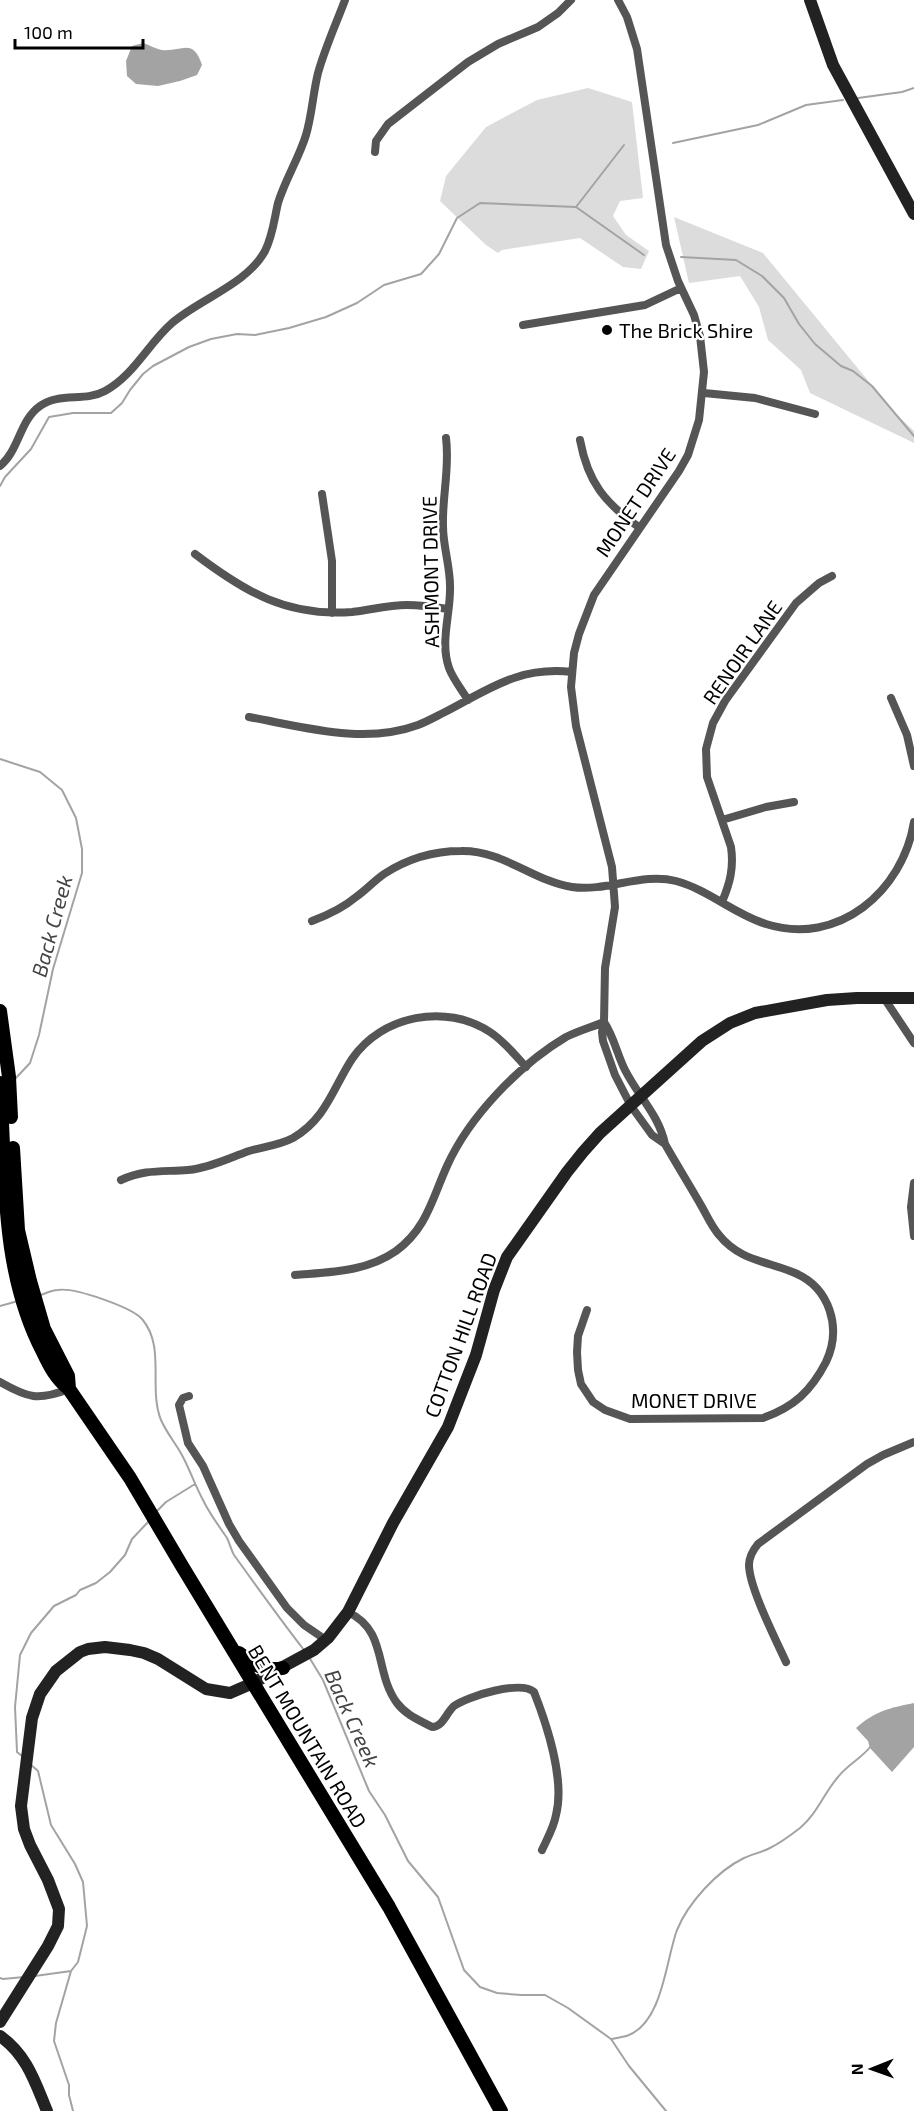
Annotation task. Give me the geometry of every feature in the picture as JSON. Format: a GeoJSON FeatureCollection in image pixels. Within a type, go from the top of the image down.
{"type":"FeatureCollection","features":[{"type":"Feature","properties":{"kind":"main road","name":"BENT MOUNTAIN ROAD"},"geometry":{"type":"LineString","coordinates":[[1,1015],[9,1077],[18,1230],[30,1281],[59,1372]]}},
{"type":"Feature","properties":{"kind":"main road","name":"BENT MOUNTAIN ROAD"},"geometry":{"type":"LineString","coordinates":[[0,1083],[9,1241],[16,1283],[32,1331],[59,1372],[68,1376],[69,1389],[130,1478],[389,1906],[501,2111]]}},
{"type":"Feature","properties":{"kind":"main road"},"geometry":{"type":"LineString","coordinates":[[232,1648],[263,1668],[274,1670],[283,1668]]}},
{"type":"Feature","properties":{"kind":"street"},"geometry":{"type":"LineString","coordinates":[[0,466],[10,456],[25,423],[39,407],[55,399],[87,398],[107,390],[129,373],[160,334],[173,322],[241,277],[259,261],[271,237],[279,202],[305,138],[319,70],[345,0]]}},
{"type":"Feature","properties":{"kind":"street"},"geometry":{"type":"LineString","coordinates":[[375,152],[376,141],[388,124],[468,62],[498,44],[538,27],[558,13],[571,0]]}},
{"type":"Feature","properties":{"kind":"street","name":"MONET DRIVE"},"geometry":{"type":"LineString","coordinates":[[618,0],[627,17],[637,48],[666,245],[700,336],[704,393],[699,420],[688,455],[594,595],[579,634],[572,672],[573,706],[615,885],[613,927],[605,968],[602,1032],[608,1058],[631,1106],[652,1135],[665,1144]]}},
{"type":"Feature","properties":{"kind":"street"},"geometry":{"type":"LineString","coordinates":[[810,0],[833,65],[914,214]]}},
{"type":"Feature","properties":{"kind":"street"},"geometry":{"type":"LineString","coordinates":[[523,325],[645,305],[681,288]]}},
{"type":"Feature","properties":{"kind":"street"},"geometry":{"type":"LineString","coordinates":[[704,393],[755,398],[815,414]]}},
{"type":"Feature","properties":{"kind":"street","name":"ASHMONT DRIVE"},"geometry":{"type":"LineString","coordinates":[[446,438],[448,458],[443,529],[450,578],[445,641],[450,669],[468,700]]}},
{"type":"Feature","properties":{"kind":"street"},"geometry":{"type":"LineString","coordinates":[[580,440],[587,470],[600,494],[640,528]]}},
{"type":"Feature","properties":{"kind":"street"},"geometry":{"type":"LineString","coordinates":[[322,494],[332,561],[332,613]]}},
{"type":"Feature","properties":{"kind":"street"},"geometry":{"type":"LineString","coordinates":[[195,554],[237,585],[253,594],[289,607],[332,613],[408,605],[448,609]]}},
{"type":"Feature","properties":{"kind":"street","name":"RENOIR LANE"},"geometry":{"type":"LineString","coordinates":[[722,902],[730,884],[733,859],[710,788],[706,763],[706,749],[713,723],[725,701],[796,603],[819,583],[832,576]]}},
{"type":"Feature","properties":{"kind":"street"},"geometry":{"type":"LineString","coordinates":[[249,717],[345,734],[382,733],[418,726],[517,676],[542,671],[572,672]]}},
{"type":"Feature","properties":{"kind":"street"},"geometry":{"type":"LineString","coordinates":[[891,698],[907,735],[914,766]]}},
{"type":"Feature","properties":{"kind":"street"},"geometry":{"type":"LineString","coordinates":[[722,820],[766,807],[794,802]]}},
{"type":"Feature","properties":{"kind":"street"},"geometry":{"type":"LineString","coordinates":[[312,921],[342,908],[397,866],[413,859],[446,851],[479,852],[497,857],[541,879],[577,888],[615,885],[646,879],[674,881],[706,893],[751,919],[783,928],[817,927],[846,918],[869,904],[892,879],[907,852],[914,822]]}},
{"type":"Feature","properties":{"kind":"street","name":"COTTON HILL ROAD"},"geometry":{"type":"LineString","coordinates":[[0,2022],[58,1926],[59,1909],[24,1829],[21,1806],[32,1718],[40,1694],[56,1671],[80,1652],[105,1647],[144,1653],[158,1659],[206,1689],[230,1693],[283,1668],[314,1650],[326,1640],[348,1612],[393,1522],[436,1451],[452,1418],[476,1355],[494,1290],[507,1257],[572,1165],[600,1133],[702,1041],[742,1017],[797,1004],[857,998],[914,998]]}},
{"type":"Feature","properties":{"kind":"street"},"geometry":{"type":"LineString","coordinates":[[884,998],[914,1043]]}},
{"type":"Feature","properties":{"kind":"street"},"geometry":{"type":"LineString","coordinates":[[121,1180],[146,1171],[199,1168],[291,1139],[315,1120],[325,1108],[344,1073],[362,1047],[383,1030],[410,1019],[439,1016],[468,1021],[492,1033],[526,1067]]}},
{"type":"Feature","properties":{"kind":"street"},"geometry":{"type":"LineString","coordinates":[[295,1275],[367,1266],[383,1259],[407,1241],[427,1215],[446,1167],[468,1130],[498,1095],[526,1067],[566,1038],[604,1022]]}},
{"type":"Feature","properties":{"kind":"street","name":"MONET DRIVE"},"geometry":{"type":"LineString","coordinates":[[587,1310],[578,1336],[577,1352],[581,1384],[593,1402],[605,1410],[630,1419],[763,1418],[782,1412],[801,1398],[816,1380],[832,1345],[834,1328],[831,1308],[820,1293],[797,1274],[754,1260],[738,1252],[719,1235],[665,1144],[662,1129],[625,1070],[610,1031],[604,1022]]}},
{"type":"Feature","properties":{"kind":"street"},"geometry":{"type":"LineString","coordinates":[[914,1183],[911,1208],[914,1236]]}},
{"type":"Feature","properties":{"kind":"street"},"geometry":{"type":"LineString","coordinates":[[0,1382],[23,1395],[32,1396],[49,1395],[69,1389]]}},
{"type":"Feature","properties":{"kind":"street"},"geometry":{"type":"LineString","coordinates":[[189,1396],[183,1398],[179,1405],[186,1439],[203,1466],[228,1524],[287,1608],[304,1625],[326,1640]]}},
{"type":"Feature","properties":{"kind":"street"},"geometry":{"type":"LineString","coordinates":[[786,1662],[750,1573],[749,1564],[752,1551],[758,1544],[867,1464],[914,1442]]}},
{"type":"Feature","properties":{"kind":"street"},"geometry":{"type":"LineString","coordinates":[[348,1612],[359,1617],[372,1632],[385,1677],[396,1701],[410,1715],[432,1727],[439,1725],[454,1707],[476,1696],[518,1687],[527,1687],[534,1692],[550,1738],[559,1792],[556,1814],[542,1850]]}},
{"type":"Feature","properties":{"kind":"street"},"geometry":{"type":"LineString","coordinates":[[0,2036],[12,2044],[24,2058],[47,2111]]}},
{"type":"Feature","properties":{"kind":"shaded area"},"geometry":{"type":"Polygon","coordinates":[[[143,43],[162,50],[191,48],[199,56],[202,65],[197,75],[180,81],[158,86],[136,84],[127,76],[126,61],[132,46],[143,43]]]}},
{"type":"Feature","properties":{"kind":"shaded area"},"geometry":{"type":"Polygon","coordinates":[[[588,88],[632,102],[643,198],[620,201],[613,216],[626,235],[649,251],[641,269],[623,267],[580,238],[502,250],[498,253],[486,245],[440,201],[446,176],[486,127],[537,100],[588,88]]]}},
{"type":"Feature","properties":{"kind":"shaded area"},"geometry":{"type":"Polygon","coordinates":[[[674,217],[763,253],[893,411],[914,431],[914,443],[810,393],[801,370],[768,340],[759,307],[740,276],[689,283],[674,217]]]}},
{"type":"Feature","properties":{"kind":"shaded area"},"geometry":{"type":"Polygon","coordinates":[[[914,1703],[914,1747],[892,1772],[870,1748],[868,1741],[856,1728],[883,1711],[914,1703]]]}},
{"type":"Feature","properties":{"kind":"waterway"},"geometry":{"type":"LineString","coordinates":[[858,98],[902,92],[914,88]]}},
{"type":"Feature","properties":{"kind":"waterway"},"geometry":{"type":"LineString","coordinates":[[673,143],[758,125],[806,105],[843,100]]}},
{"type":"Feature","properties":{"kind":"waterway"},"geometry":{"type":"LineString","coordinates":[[0,486],[5,477],[31,449],[49,417],[73,413],[111,413],[122,403],[143,374],[153,366],[189,347],[211,339],[237,334],[255,335],[326,317],[357,303],[384,285],[421,274],[439,254],[457,218],[480,203],[576,207],[624,145]]}},
{"type":"Feature","properties":{"kind":"waterway"},"geometry":{"type":"LineString","coordinates":[[576,207],[644,255]]}},
{"type":"Feature","properties":{"kind":"waterway"},"geometry":{"type":"LineString","coordinates":[[681,257],[736,260],[762,276],[784,298],[799,324],[815,344],[841,366],[853,371],[872,386],[914,436]]}},
{"type":"Feature","properties":{"kind":"waterway","name":"Back Creek"},"geometry":{"type":"LineString","coordinates":[[0,759],[40,772],[62,790],[76,818],[82,849],[82,873],[53,969],[39,1035],[30,1063],[15,1079]]}},
{"type":"Feature","properties":{"kind":"waterway","name":"Back Creek"},"geometry":{"type":"LineString","coordinates":[[41,1295],[56,1290],[89,1295],[115,1304],[142,1319],[153,1342],[157,1408],[163,1425],[182,1454],[205,1505],[227,1538],[234,1555],[304,1650]]}},
{"type":"Feature","properties":{"kind":"waterway","name":"Back Creek"},"geometry":{"type":"LineString","coordinates":[[0,1306],[18,1301]]}},
{"type":"Feature","properties":{"kind":"waterway"},"geometry":{"type":"LineString","coordinates":[[156,1512],[166,1502],[195,1484]]}},
{"type":"Feature","properties":{"kind":"waterway"},"geometry":{"type":"LineString","coordinates":[[22,1756],[17,1752],[15,1707],[20,1655],[31,1633],[54,1606],[96,1583],[110,1572],[125,1555],[132,1539],[149,1521]]}},
{"type":"Feature","properties":{"kind":"waterway","name":"Back Creek"},"geometry":{"type":"LineString","coordinates":[[309,1657],[323,1680],[369,1791],[385,1815],[408,1861],[438,1897],[464,1970],[480,1987],[497,1993],[545,1995],[568,2008],[611,2039],[629,2066],[666,2111]]}},
{"type":"Feature","properties":{"kind":"waterway"},"geometry":{"type":"LineString","coordinates":[[611,2039],[629,2035],[640,2028],[649,2017],[662,1988],[677,1930],[688,1909],[704,1889],[734,1864],[774,1846],[800,1828],[833,1783],[871,1746]]}},
{"type":"Feature","properties":{"kind":"waterway"},"geometry":{"type":"LineString","coordinates":[[30,1764],[38,1771],[51,1825],[75,1864],[83,1882],[87,1926],[78,1962],[71,1971],[56,2023],[54,2041],[69,2085],[73,2111]]}},
{"type":"Feature","properties":{"kind":"waterway"},"geometry":{"type":"LineString","coordinates":[[35,1976],[71,1971]]}},
{"type":"Feature","properties":{"kind":"waterway"},"geometry":{"type":"LineString","coordinates":[[0,1978],[24,1977]]}},
{"type":"Feature","properties":{"kind":"place","name":"The Brick Shire"},"geometry":{"type":"Point","coordinates":[607,330]}}]}
